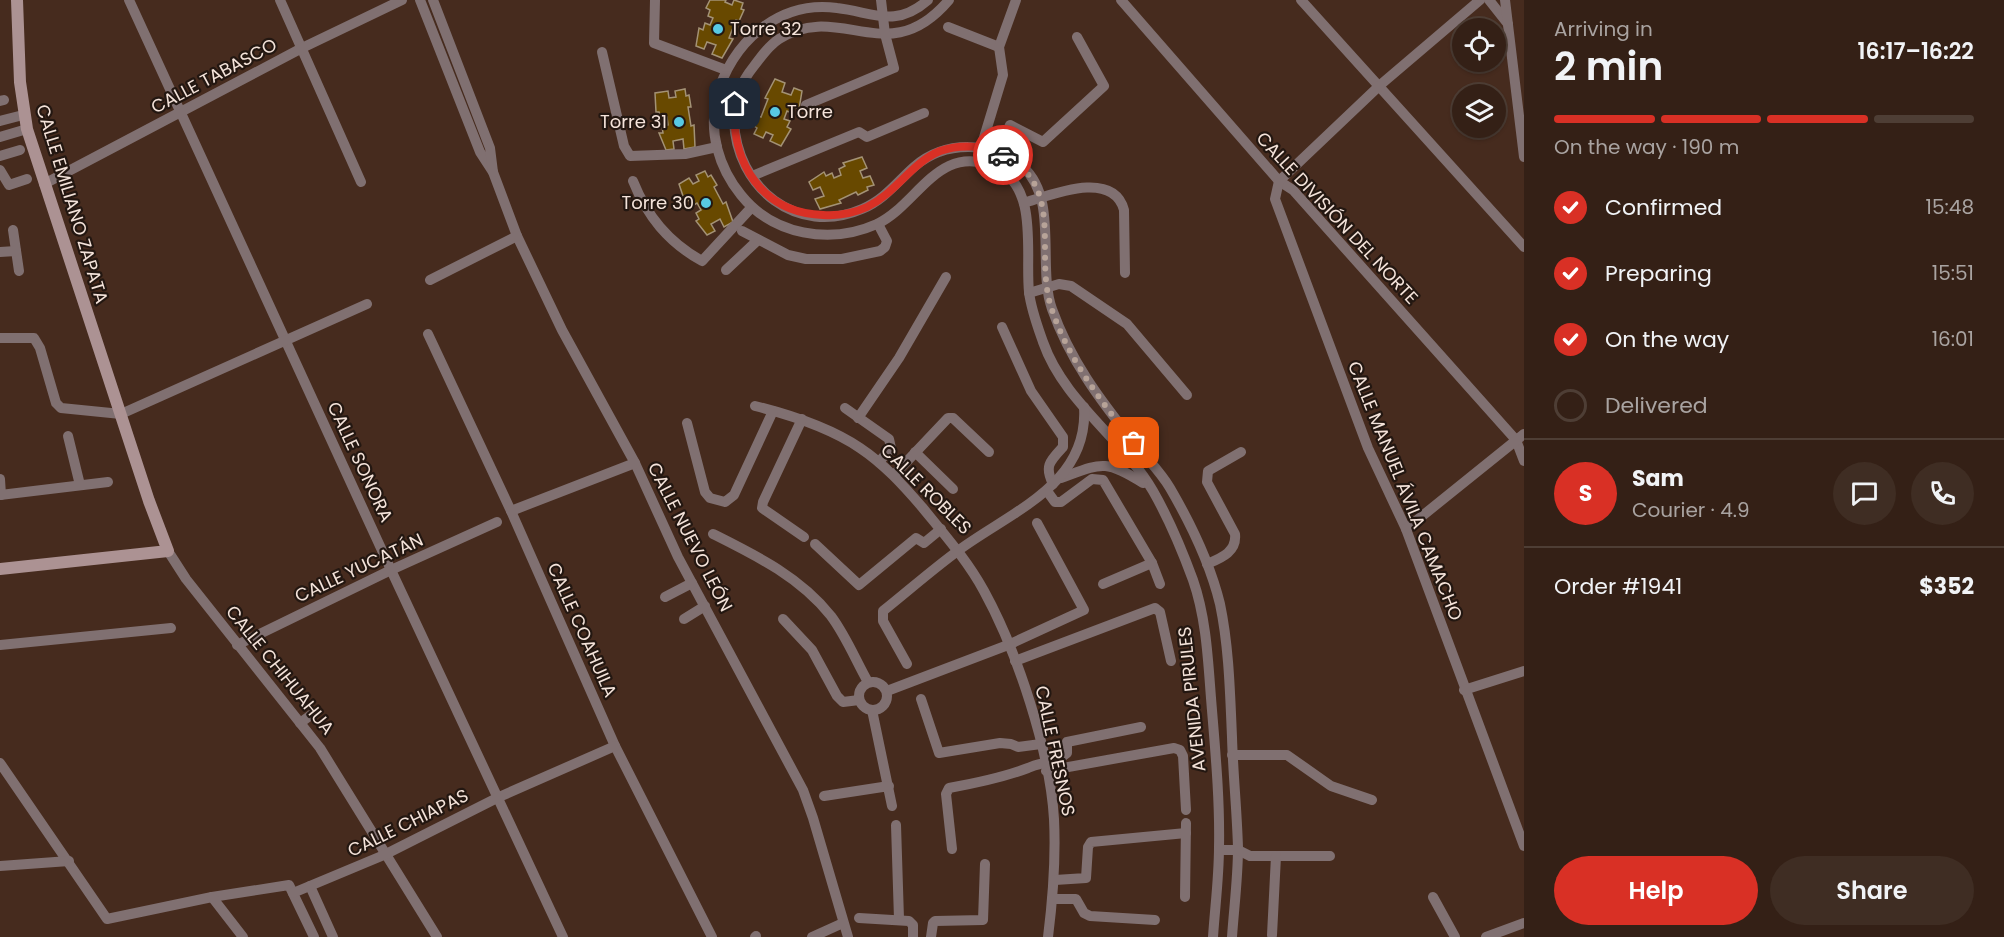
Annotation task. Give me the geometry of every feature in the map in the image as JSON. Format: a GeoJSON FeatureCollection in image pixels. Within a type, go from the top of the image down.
{"type":"FeatureCollection","features":[{"type":"Feature","properties":{"kind":"street","name":"CALLE EMILIANO ZAPATA"},"geometry":{"type":"LineString","coordinates":[[17,0],[23,115],[121,414]]}},
{"type":"Feature","properties":{"kind":"street","name":"CALLE SONORA"},"geometry":{"type":"LineString","coordinates":[[129,0],[391,570],[563,937]]}},
{"type":"Feature","properties":{"kind":"street"},"geometry":{"type":"LineString","coordinates":[[280,0],[361,182]]}},
{"type":"Feature","properties":{"kind":"street","name":"CALLE TABASCO"},"geometry":{"type":"LineString","coordinates":[[44,184],[302,48],[402,0]]}},
{"type":"Feature","properties":{"kind":"street","name":"CALLE NUEVO LEÓN"},"geometry":{"type":"LineString","coordinates":[[420,0],[480,152],[493,172],[517,236],[562,330],[635,464],[692,583],[802,790],[813,818],[848,937]]}},
{"type":"Feature","properties":{"kind":"street","name":"CALLE NUEVO LEÓN"},"geometry":{"type":"LineString","coordinates":[[433,0],[490,148],[493,172]]}},
{"type":"Feature","properties":{"kind":"street"},"geometry":{"type":"LineString","coordinates":[[655,0],[654,43],[726,70]]}},
{"type":"Feature","properties":{"kind":"street"},"geometry":{"type":"LineString","coordinates":[[806,105],[894,68],[885,34],[880,0]]}},
{"type":"Feature","properties":{"kind":"street"},"geometry":{"type":"LineString","coordinates":[[928,0],[909,13],[896,17],[882,17],[835,7],[802,10],[782,16],[748,38],[726,70],[715,102],[713,124],[721,164],[732,184],[752,208],[782,227],[809,235],[842,234],[878,224],[936,172],[960,163],[976,162],[1003,75],[999,47],[1016,0]]}},
{"type":"Feature","properties":{"kind":"street","name":"AVENIDA PIRULES"},"geometry":{"type":"LineString","coordinates":[[949,0],[935,16],[914,28],[885,34],[840,25],[809,26],[780,38],[766,49],[746,76],[735,104],[734,119],[741,157],[752,176],[770,198],[795,212],[846,215],[878,201],[928,157],[950,148],[982,147],[999,153],[1027,171],[1041,198],[1047,288],[1054,315],[1080,370],[1096,396],[1167,484],[1198,539],[1219,602],[1229,662],[1238,850],[1232,937]]}},
{"type":"Feature","properties":{"kind":"street","name":"CALLE DIVISIÓN DEL NORTE"},"geometry":{"type":"LineString","coordinates":[[1121,0],[1278,181],[1293,190],[1520,437],[1524,461]]}},
{"type":"Feature","properties":{"kind":"street"},"geometry":{"type":"LineString","coordinates":[[1301,0],[1524,247]]}},
{"type":"Feature","properties":{"kind":"street"},"geometry":{"type":"LineString","coordinates":[[1278,181],[1379,86],[1480,0]]}},
{"type":"Feature","properties":{"kind":"street"},"geometry":{"type":"LineString","coordinates":[[1489,0],[1508,24]]}},
{"type":"Feature","properties":{"kind":"street"},"geometry":{"type":"LineString","coordinates":[[1505,0],[1524,157]]}},
{"type":"Feature","properties":{"kind":"street"},"geometry":{"type":"LineString","coordinates":[[948,27],[999,47]]}},
{"type":"Feature","properties":{"kind":"street"},"geometry":{"type":"LineString","coordinates":[[999,153],[1010,125],[1043,142],[1104,86],[1077,37]]}},
{"type":"Feature","properties":{"kind":"street"},"geometry":{"type":"LineString","coordinates":[[602,52],[624,146],[630,156],[685,154],[717,147]]}},
{"type":"Feature","properties":{"kind":"street"},"geometry":{"type":"LineString","coordinates":[[752,176],[859,132],[867,137],[924,112]]}},
{"type":"Feature","properties":{"kind":"street"},"geometry":{"type":"LineString","coordinates":[[0,121],[23,115]]}},
{"type":"Feature","properties":{"kind":"street"},"geometry":{"type":"LineString","coordinates":[[0,137],[27,129]]}},
{"type":"Feature","properties":{"kind":"street"},"geometry":{"type":"LineString","coordinates":[[0,156],[20,150]]}},
{"type":"Feature","properties":{"kind":"street"},"geometry":{"type":"LineString","coordinates":[[721,164],[741,157]]}},
{"type":"Feature","properties":{"kind":"street","name":"AVENIDA PIRULES"},"geometry":{"type":"LineString","coordinates":[[976,162],[1000,169],[1010,177],[1024,203],[1029,294],[1033,316],[1048,358],[1062,381],[1152,489],[1194,583],[1208,648],[1219,850],[1213,937]]}},
{"type":"Feature","properties":{"kind":"street"},"geometry":{"type":"LineString","coordinates":[[0,170],[9,185],[27,179]]}},
{"type":"Feature","properties":{"kind":"street"},"geometry":{"type":"LineString","coordinates":[[633,181],[644,208],[660,229],[702,261],[752,208]]}},
{"type":"Feature","properties":{"kind":"street","name":"CALLE MANUEL ÁVILA CAMACHO"},"geometry":{"type":"LineString","coordinates":[[1278,181],[1275,199],[1368,448],[1406,529],[1464,690],[1524,846]]}},
{"type":"Feature","properties":{"kind":"street"},"geometry":{"type":"LineString","coordinates":[[1024,203],[1101,187],[1114,194],[1124,210],[1125,273]]}},
{"type":"Feature","properties":{"kind":"street"},"geometry":{"type":"LineString","coordinates":[[742,231],[788,255],[806,259],[842,259],[879,251],[885,247],[884,233],[878,224]]}},
{"type":"Feature","properties":{"kind":"street"},"geometry":{"type":"LineString","coordinates":[[13,230],[19,271]]}},
{"type":"Feature","properties":{"kind":"street"},"geometry":{"type":"LineString","coordinates":[[430,280],[517,236]]}},
{"type":"Feature","properties":{"kind":"street"},"geometry":{"type":"LineString","coordinates":[[726,270],[758,240]]}},
{"type":"Feature","properties":{"kind":"street"},"geometry":{"type":"LineString","coordinates":[[0,252],[16,251]]}},
{"type":"Feature","properties":{"kind":"street"},"geometry":{"type":"LineString","coordinates":[[858,418],[899,358],[946,277]]}},
{"type":"Feature","properties":{"kind":"street"},"geometry":{"type":"LineString","coordinates":[[1029,294],[1067,283],[1127,324],[1187,394]]}},
{"type":"Feature","properties":{"kind":"street"},"geometry":{"type":"LineString","coordinates":[[0,338],[34,338],[40,348],[56,403],[61,408],[121,414],[367,304]]}},
{"type":"Feature","properties":{"kind":"street"},"geometry":{"type":"LineString","coordinates":[[1002,327],[1031,391],[1064,437],[1064,447],[1049,462],[1047,469],[1053,484],[1055,502],[1061,502],[1092,479],[1102,480],[1114,495],[1152,563],[1160,584]]}},
{"type":"Feature","properties":{"kind":"street","name":"CALLE COAHUILA"},"geometry":{"type":"LineString","coordinates":[[428,334],[511,512],[615,746],[712,937]]}},
{"type":"Feature","properties":{"kind":"street","name":"CALLE ROBLES"},"geometry":{"type":"LineString","coordinates":[[755,406],[802,420],[858,447],[894,475],[958,550],[1053,484],[1103,465],[1118,467],[1152,489]]}},
{"type":"Feature","properties":{"kind":"street","name":"CALLE ROBLES"},"geometry":{"type":"LineString","coordinates":[[1053,484],[1081,446],[1086,427],[1084,407]]}},
{"type":"Feature","properties":{"kind":"street"},"geometry":{"type":"LineString","coordinates":[[845,408],[889,439],[891,448],[879,462]]}},
{"type":"Feature","properties":{"kind":"street"},"geometry":{"type":"LineString","coordinates":[[687,423],[705,492],[710,498],[725,502],[734,495],[773,411]]}},
{"type":"Feature","properties":{"kind":"street","name":"CALLE CHIHUAHUA"},"geometry":{"type":"LineString","coordinates":[[121,414],[168,551],[186,579],[334,768],[384,855],[437,937]]}},
{"type":"Feature","properties":{"kind":"street"},"geometry":{"type":"LineString","coordinates":[[894,475],[948,418],[953,418],[989,452]]}},
{"type":"Feature","properties":{"kind":"street"},"geometry":{"type":"LineString","coordinates":[[802,420],[762,508],[804,537]]}},
{"type":"Feature","properties":{"kind":"street"},"geometry":{"type":"LineString","coordinates":[[68,436],[80,485]]}},
{"type":"Feature","properties":{"kind":"street"},"geometry":{"type":"LineString","coordinates":[[1406,529],[1520,437]]}},
{"type":"Feature","properties":{"kind":"street"},"geometry":{"type":"LineString","coordinates":[[915,452],[953,489]]}},
{"type":"Feature","properties":{"kind":"street"},"geometry":{"type":"LineString","coordinates":[[1207,564],[1232,549],[1236,542],[1235,534],[1207,482],[1208,471],[1241,452]]}},
{"type":"Feature","properties":{"kind":"street"},"geometry":{"type":"LineString","coordinates":[[511,512],[635,464]]}},
{"type":"Feature","properties":{"kind":"street"},"geometry":{"type":"LineString","coordinates":[[0,478],[1,495],[108,482]]}},
{"type":"Feature","properties":{"kind":"street","name":"CALLE YUCATÁN"},"geometry":{"type":"LineString","coordinates":[[237,645],[391,570],[497,522]]}},
{"type":"Feature","properties":{"kind":"street"},"geometry":{"type":"LineString","coordinates":[[886,691],[1008,645],[1083,610],[1037,524]]}},
{"type":"Feature","properties":{"kind":"street"},"geometry":{"type":"LineString","coordinates":[[815,544],[859,585],[916,538],[924,543],[941,529]]}},
{"type":"Feature","properties":{"kind":"street"},"geometry":{"type":"LineString","coordinates":[[713,534],[765,559],[803,587],[832,617],[868,682]]}},
{"type":"Feature","properties":{"kind":"street"},"geometry":{"type":"LineString","coordinates":[[907,664],[883,621],[883,611],[958,550]]}},
{"type":"Feature","properties":{"kind":"street","name":"CALLE FRESNOS"},"geometry":{"type":"LineString","coordinates":[[958,550],[985,591],[1026,685],[1041,744],[1054,817],[1055,880],[1048,937]]}},
{"type":"Feature","properties":{"kind":"street"},"geometry":{"type":"LineString","coordinates":[[0,569],[168,551]]}},
{"type":"Feature","properties":{"kind":"street"},"geometry":{"type":"LineString","coordinates":[[1103,584],[1152,563]]}},
{"type":"Feature","properties":{"kind":"street"},"geometry":{"type":"LineString","coordinates":[[665,597],[692,583]]}},
{"type":"Feature","properties":{"kind":"street"},"geometry":{"type":"LineString","coordinates":[[684,619],[705,606]]}},
{"type":"Feature","properties":{"kind":"street"},"geometry":{"type":"LineString","coordinates":[[1015,661],[1155,608],[1160,612],[1171,661]]}},
{"type":"Feature","properties":{"kind":"street"},"geometry":{"type":"LineString","coordinates":[[783,619],[812,650],[837,696],[843,702],[859,700]]}},
{"type":"Feature","properties":{"kind":"street"},"geometry":{"type":"LineString","coordinates":[[0,645],[171,628]]}},
{"type":"Feature","properties":{"kind":"street"},"geometry":{"type":"LineString","coordinates":[[1464,690],[1524,671]]}},
{"type":"Feature","properties":{"kind":"street"},"geometry":{"type":"LineString","coordinates":[[868,682],[879,682],[886,691],[886,702],[872,710],[866,709],[859,700],[860,689],[868,682]]}},
{"type":"Feature","properties":{"kind":"street"},"geometry":{"type":"LineString","coordinates":[[921,699],[939,753],[1000,743],[1018,747],[1041,744]]}},
{"type":"Feature","properties":{"kind":"street"},"geometry":{"type":"LineString","coordinates":[[872,710],[892,806]]}},
{"type":"Feature","properties":{"kind":"street"},"geometry":{"type":"LineString","coordinates":[[300,723],[315,712]]}},
{"type":"Feature","properties":{"kind":"street"},"geometry":{"type":"LineString","coordinates":[[1045,768],[1068,753],[1067,742],[1141,727]]}},
{"type":"Feature","properties":{"kind":"street","name":"CALLE CHIAPAS"},"geometry":{"type":"LineString","coordinates":[[293,892],[384,855],[499,797],[615,746]]}},
{"type":"Feature","properties":{"kind":"street"},"geometry":{"type":"LineString","coordinates":[[952,849],[947,790],[1045,768],[1174,748],[1180,750],[1183,756],[1185,810]]}},
{"type":"Feature","properties":{"kind":"street"},"geometry":{"type":"LineString","coordinates":[[1232,755],[1287,754],[1331,786],[1372,800]]}},
{"type":"Feature","properties":{"kind":"street"},"geometry":{"type":"LineString","coordinates":[[0,764],[107,919],[212,897],[289,885],[314,937]]}},
{"type":"Feature","properties":{"kind":"street"},"geometry":{"type":"LineString","coordinates":[[824,796],[889,786]]}},
{"type":"Feature","properties":{"kind":"street"},"geometry":{"type":"LineString","coordinates":[[896,825],[899,919]]}},
{"type":"Feature","properties":{"kind":"street"},"geometry":{"type":"LineString","coordinates":[[1055,880],[1086,878],[1088,847],[1091,842],[1186,828],[1185,897]]}},
{"type":"Feature","properties":{"kind":"street"},"geometry":{"type":"LineString","coordinates":[[1219,850],[1238,850],[1250,856],[1330,856]]}},
{"type":"Feature","properties":{"kind":"street"},"geometry":{"type":"LineString","coordinates":[[1272,936],[1276,856]]}},
{"type":"Feature","properties":{"kind":"street"},"geometry":{"type":"LineString","coordinates":[[0,866],[69,861]]}},
{"type":"Feature","properties":{"kind":"street"},"geometry":{"type":"LineString","coordinates":[[932,937],[934,922],[983,920],[985,864]]}},
{"type":"Feature","properties":{"kind":"street"},"geometry":{"type":"LineString","coordinates":[[310,886],[333,937]]}},
{"type":"Feature","properties":{"kind":"street"},"geometry":{"type":"LineString","coordinates":[[212,897],[243,937]]}},
{"type":"Feature","properties":{"kind":"street"},"geometry":{"type":"LineString","coordinates":[[1433,897],[1455,937]]}},
{"type":"Feature","properties":{"kind":"street"},"geometry":{"type":"LineString","coordinates":[[1052,899],[1076,899],[1087,915],[1155,920]]}},
{"type":"Feature","properties":{"kind":"street"},"geometry":{"type":"LineString","coordinates":[[859,918],[899,919],[912,922],[913,937]]}},
{"type":"Feature","properties":{"kind":"street"},"geometry":{"type":"LineString","coordinates":[[812,937],[843,923]]}},
{"type":"Feature","properties":{"kind":"street"},"geometry":{"type":"LineString","coordinates":[[1486,937],[1524,923]]}},
{"type":"Feature","properties":{"kind":"building","name":"Torre 32"},"geometry":{"type":"Polygon","coordinates":[[[710,0],[726,0],[725,2],[732,5],[734,0],[743,3],[741,9],[744,10],[739,21],[736,20],[729,38],[733,39],[722,58],[712,54],[716,45],[707,42],[704,49],[696,46],[699,28],[703,30],[705,23],[710,25],[713,18],[708,16],[710,10],[706,8],[710,0]]]}},
{"type":"Feature","properties":{"kind":"building","name":"Torre"},"geometry":{"type":"Polygon","coordinates":[[[775,79],[785,83],[782,92],[791,95],[794,88],[802,91],[799,109],[795,107],[792,113],[787,111],[784,119],[790,121],[787,127],[791,129],[781,146],[770,141],[773,135],[766,132],[763,138],[754,134],[757,128],[754,126],[758,116],[761,117],[768,99],[765,98],[775,79]]]}},
{"type":"Feature","properties":{"kind":"building","name":"Torre 31"},"geometry":{"type":"Polygon","coordinates":[[[685,89],[686,96],[689,95],[691,107],[688,107],[691,126],[694,125],[695,147],[684,149],[683,139],[673,141],[674,149],[666,150],[659,133],[663,133],[662,126],[668,125],[667,117],[661,118],[659,112],[656,112],[655,93],[668,91],[669,98],[676,97],[675,91],[685,89]]]}},
{"type":"Feature","properties":{"kind":"building","name":"Torre"},"geometry":{"type":"Polygon","coordinates":[[[862,157],[867,168],[860,171],[863,178],[870,176],[874,185],[867,187],[868,190],[858,195],[856,192],[839,200],[841,203],[820,209],[815,199],[824,196],[820,187],[813,190],[809,182],[824,172],[826,176],[832,173],[834,178],[841,175],[839,169],[845,166],[843,163],[862,157]]]}},
{"type":"Feature","properties":{"kind":"building","name":"Torre 30"},"geometry":{"type":"Polygon","coordinates":[[[705,171],[708,177],[711,175],[717,185],[714,187],[723,204],[726,202],[733,222],[724,227],[720,219],[711,224],[715,231],[707,235],[696,221],[699,219],[696,213],[701,210],[697,203],[692,206],[689,200],[685,202],[679,184],[689,178],[693,184],[699,181],[696,175],[705,171]]]}},
{"type":"Feature","properties":{"kind":"way so far"},"geometry":{"type":"LineString","coordinates":[[1003,155],[1027,171],[1041,198],[1047,288],[1051,306],[1065,342],[1096,396],[1134,443]]}},
{"type":"Feature","properties":{"kind":"place","name":"Torre 32"},"geometry":{"type":"Point","coordinates":[718,29]}},
{"type":"Feature","properties":{"kind":"place","name":"Torre"},"geometry":{"type":"Point","coordinates":[775,112]}},
{"type":"Feature","properties":{"kind":"place","name":"Torre 31"},"geometry":{"type":"Point","coordinates":[679,122]}},
{"type":"Feature","properties":{"kind":"place","name":"Torre 30"},"geometry":{"type":"Point","coordinates":[706,203]}},
{"type":"Feature","properties":{"kind":"route"},"geometry":{"type":"LineString","coordinates":[[735,104],[734,119],[741,157],[759,188],[783,207],[810,215],[846,215],[868,207],[897,186],[914,167],[928,157],[950,148],[982,147],[1003,155]]}}]}
